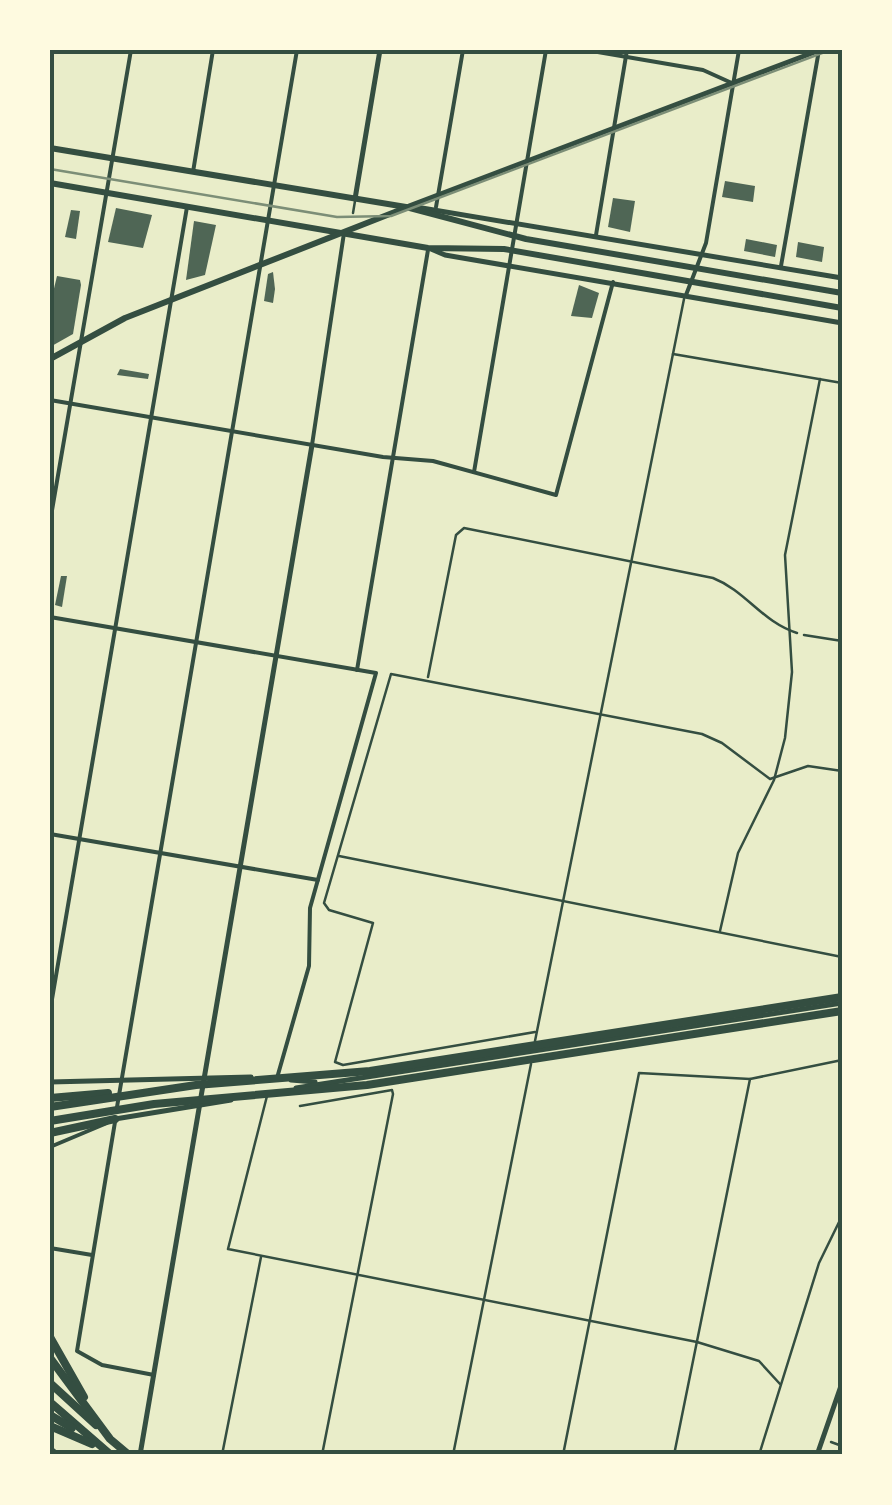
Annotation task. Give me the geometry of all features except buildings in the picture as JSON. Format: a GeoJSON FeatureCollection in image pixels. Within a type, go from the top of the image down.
{"type":"FeatureCollection","features":[{"type":"Feature","properties":{"kind":"highway"},"geometry":{"type":"LineString","coordinates":[[50,1098],[358,1072],[842,1004]]}},
{"type":"Feature","properties":{"kind":"highway"},"geometry":{"type":"LineString","coordinates":[[50,1121],[103,1110],[354,1087],[842,1004]]}},
{"type":"Feature","properties":{"kind":"highway"},"geometry":{"type":"LineString","coordinates":[[50,1108],[100,1096]]}},
{"type":"Feature","properties":{"kind":"highway"},"geometry":{"type":"LineString","coordinates":[[50,1134],[115,1119]]}},
{"type":"Feature","properties":{"kind":"highway"},"geometry":{"type":"LineString","coordinates":[[50,1336],[98,1423]]}},
{"type":"Feature","properties":{"kind":"highway"},"geometry":{"type":"LineString","coordinates":[[50,1358],[98,1423],[135,1455]]}},
{"type":"Feature","properties":{"kind":"highway"},"geometry":{"type":"LineString","coordinates":[[50,1383],[135,1455]]}},
{"type":"Feature","properties":{"kind":"highway"},"geometry":{"type":"LineString","coordinates":[[50,1402],[115,1455]]}},
{"type":"Feature","properties":{"kind":"highway"},"geometry":{"type":"LineString","coordinates":[[50,1415],[115,1455]]}},
{"type":"Feature","properties":{"kind":"highway"},"geometry":{"type":"LineString","coordinates":[[50,1426],[115,1455]]}},
{"type":"Feature","properties":{"kind":"highway"},"geometry":{"type":"LineString","coordinates":[[50,1450],[56,1455]]}},
{"type":"Feature","properties":{"kind":"main road"},"geometry":{"type":"LineString","coordinates":[[50,148],[406,207],[514,236],[842,293]]}},
{"type":"Feature","properties":{"kind":"main road"},"geometry":{"type":"LineString","coordinates":[[50,184],[428,248],[512,251],[842,308]]}},
{"type":"Feature","properties":{"kind":"main road"},"geometry":{"type":"LineString","coordinates":[[50,359],[172,299],[406,207]]}},
{"type":"Feature","properties":{"kind":"street"},"geometry":{"type":"LineString","coordinates":[[50,522],[131,50]]}},
{"type":"Feature","properties":{"kind":"street"},"geometry":{"type":"LineString","coordinates":[[193,172],[213,50]]}},
{"type":"Feature","properties":{"kind":"street"},"geometry":{"type":"LineString","coordinates":[[154,1374],[107,1366],[78,1354],[298,50]]}},
{"type":"Feature","properties":{"kind":"street"},"geometry":{"type":"LineString","coordinates":[[355,200],[380,50]]}},
{"type":"Feature","properties":{"kind":"street"},"geometry":{"type":"LineString","coordinates":[[436,207],[463,50]]}},
{"type":"Feature","properties":{"kind":"street"},"geometry":{"type":"LineString","coordinates":[[474,472],[546,50]]}},
{"type":"Feature","properties":{"kind":"street"},"geometry":{"type":"LineString","coordinates":[[590,50],[627,53],[706,71],[734,84]]}},
{"type":"Feature","properties":{"kind":"street"},"geometry":{"type":"LineString","coordinates":[[686,295],[702,253],[739,50]]}},
{"type":"Feature","properties":{"kind":"street"},"geometry":{"type":"LineString","coordinates":[[406,207],[819,50]]}},
{"type":"Feature","properties":{"kind":"street"},"geometry":{"type":"LineString","coordinates":[[781,266],[819,50]]}},
{"type":"Feature","properties":{"kind":"street"},"geometry":{"type":"LineString","coordinates":[[596,235],[627,53]]}},
{"type":"Feature","properties":{"kind":"street"},"geometry":{"type":"LineString","coordinates":[[50,1010],[187,207]]}},
{"type":"Feature","properties":{"kind":"street"},"geometry":{"type":"LineString","coordinates":[[406,207],[436,207],[842,278]]}},
{"type":"Feature","properties":{"kind":"street"},"geometry":{"type":"LineString","coordinates":[[135,1455],[143,1437],[206,1076],[344,234]]}},
{"type":"Feature","properties":{"kind":"street"},"geometry":{"type":"LineString","coordinates":[[357,670],[428,248],[445,255],[842,322]]}},
{"type":"Feature","properties":{"kind":"street"},"geometry":{"type":"LineString","coordinates":[[50,400],[392,456],[474,472],[556,495],[614,282]]}},
{"type":"Feature","properties":{"kind":"street"},"geometry":{"type":"LineString","coordinates":[[50,618],[376,673],[307,925],[309,966],[277,1079]]}},
{"type":"Feature","properties":{"kind":"street"},"geometry":{"type":"LineString","coordinates":[[50,834],[318,880]]}},
{"type":"Feature","properties":{"kind":"street"},"geometry":{"type":"LineString","coordinates":[[50,1147],[115,1119],[328,1082],[842,1004]]}},
{"type":"Feature","properties":{"kind":"street"},"geometry":{"type":"LineString","coordinates":[[50,1082],[206,1076],[328,1082]]}},
{"type":"Feature","properties":{"kind":"street"},"geometry":{"type":"LineString","coordinates":[[50,1248],[92,1256]]}},
{"type":"Feature","properties":{"kind":"street"},"geometry":{"type":"LineString","coordinates":[[817,1455],[842,1382]]}},
{"type":"Feature","properties":{"kind":"lane"},"geometry":{"type":"LineString","coordinates":[[353,213],[355,200]]}},
{"type":"Feature","properties":{"kind":"lane"},"geometry":{"type":"LineString","coordinates":[[453,1455],[686,295]]}},
{"type":"Feature","properties":{"kind":"lane"},"geometry":{"type":"LineString","coordinates":[[672,353],[842,383]]}},
{"type":"Feature","properties":{"kind":"lane"},"geometry":{"type":"LineString","coordinates":[[720,932],[738,853],[774,780],[788,717],[786,544],[820,379]]}},
{"type":"Feature","properties":{"kind":"lane"},"geometry":{"type":"LineString","coordinates":[[428,678],[460,529],[722,582],[767,621],[798,634]]}},
{"type":"Feature","properties":{"kind":"lane"},"geometry":{"type":"LineString","coordinates":[[537,1031],[500,1041],[336,1063],[374,922],[326,908],[391,674],[428,678],[710,737],[774,780]]}},
{"type":"Feature","properties":{"kind":"lane"},"geometry":{"type":"LineString","coordinates":[[774,780],[808,766],[842,770]]}},
{"type":"Feature","properties":{"kind":"lane"},"geometry":{"type":"LineString","coordinates":[[338,856],[720,932],[815,955],[842,957]]}},
{"type":"Feature","properties":{"kind":"lane"},"geometry":{"type":"LineString","coordinates":[[563,1455],[639,1074],[750,1079],[842,1060]]}},
{"type":"Feature","properties":{"kind":"lane"},"geometry":{"type":"LineString","coordinates":[[674,1455],[750,1079]]}},
{"type":"Feature","properties":{"kind":"lane"},"geometry":{"type":"LineString","coordinates":[[300,1106],[392,1090],[322,1455]]}},
{"type":"Feature","properties":{"kind":"lane"},"geometry":{"type":"LineString","coordinates":[[268,1093],[228,1249],[697,1342],[759,1361],[780,1384]]}},
{"type":"Feature","properties":{"kind":"lane"},"geometry":{"type":"LineString","coordinates":[[759,1455],[819,1263],[842,1216]]}},
{"type":"Feature","properties":{"kind":"lane"},"geometry":{"type":"LineString","coordinates":[[222,1455],[261,1256]]}},
{"type":"Feature","properties":{"kind":"path"},"geometry":{"type":"LineString","coordinates":[[798,634],[842,641]]}},
{"type":"Feature","properties":{"kind":"path"},"geometry":{"type":"LineString","coordinates":[[831,1442],[842,1446]]}},
{"type":"Feature","properties":{"kind":"railway"},"geometry":{"type":"LineString","coordinates":[[50,169],[337,217],[391,216],[830,50]]}}]}
